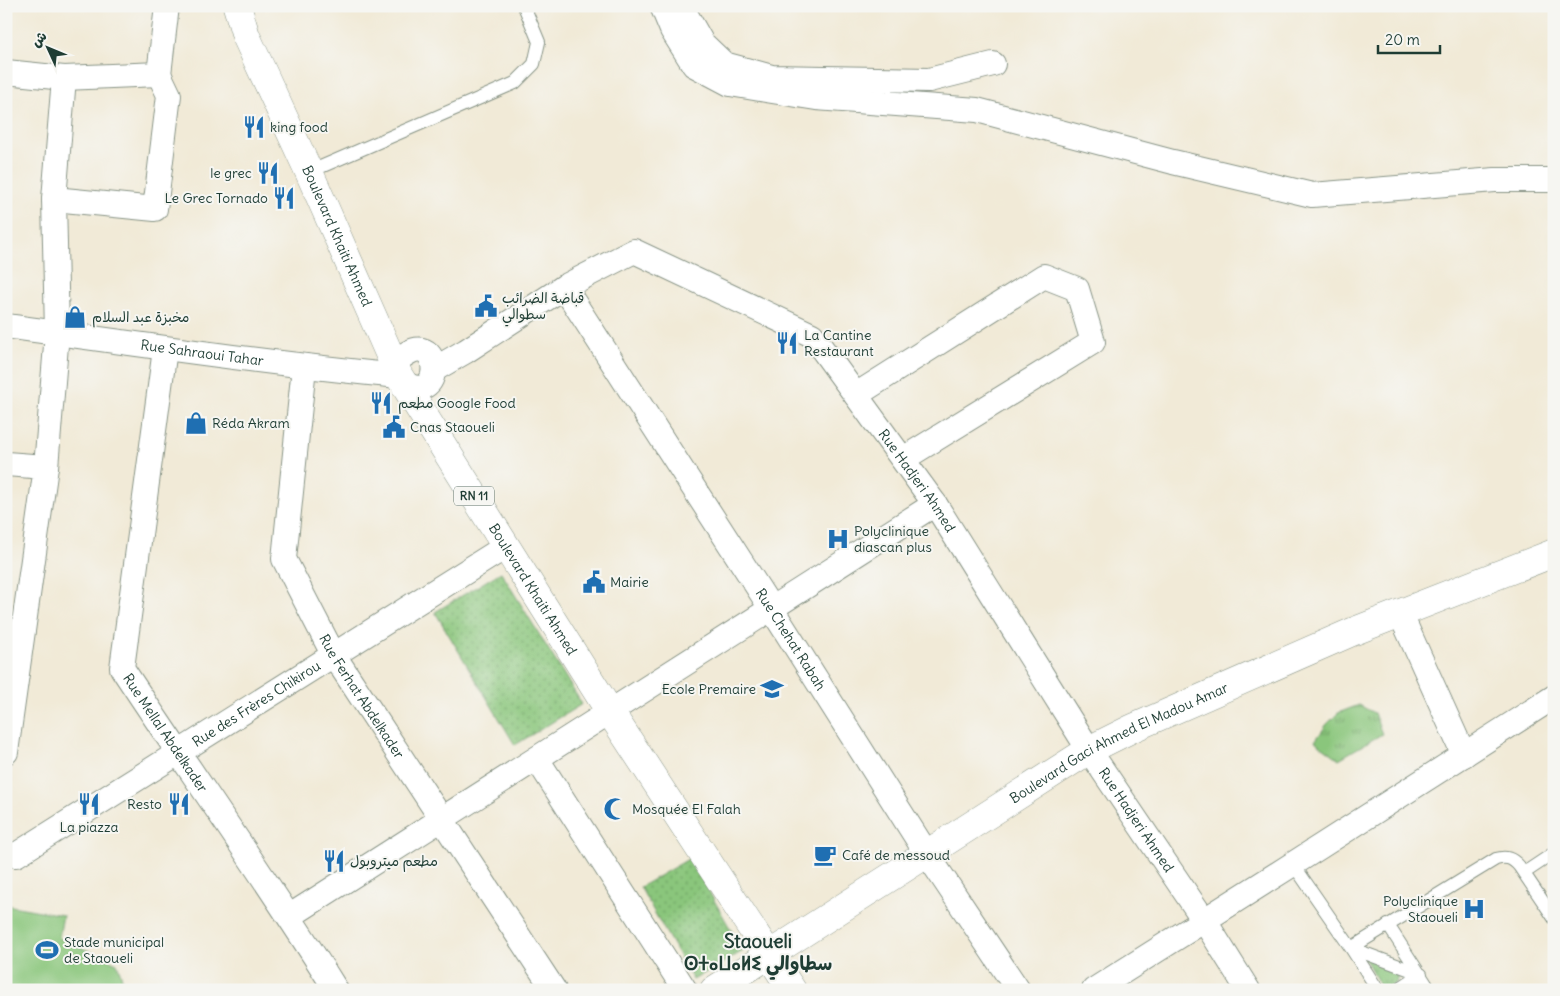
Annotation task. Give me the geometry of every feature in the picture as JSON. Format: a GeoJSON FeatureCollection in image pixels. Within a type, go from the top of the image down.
{"type":"FeatureCollection","features":[{"type":"Feature","properties":{"kind":"main road","name":"Boulevard Khaiti Ahmed"},"geometry":{"type":"LineString","coordinates":[[237,6],[246,36],[309,172],[398,374],[610,712],[792,990]]}},
{"type":"Feature","properties":{"kind":"main road","name":"Boulevard Gaci Ahmed El Madou Amar"},"geometry":{"type":"LineString","coordinates":[[714,990],[1089,750],[1133,728],[1352,632],[1554,553]]}},
{"type":"Feature","properties":{"kind":"street"},"geometry":{"type":"LineString","coordinates":[[54,199],[155,209],[168,95],[159,74],[167,6]]}},
{"type":"Feature","properties":{"kind":"street"},"geometry":{"type":"LineString","coordinates":[[662,6],[672,30],[694,66],[730,84],[816,98],[977,110],[1172,162],[1312,195],[1495,180],[1554,180]]}},
{"type":"Feature","properties":{"kind":"street"},"geometry":{"type":"LineString","coordinates":[[681,6],[702,43],[724,64],[772,77],[929,80],[993,64]]}},
{"type":"Feature","properties":{"kind":"street"},"geometry":{"type":"LineString","coordinates":[[6,72],[64,78],[159,74]]}},
{"type":"Feature","properties":{"kind":"street"},"geometry":{"type":"LineString","coordinates":[[6,752],[46,467],[57,333],[54,199],[64,78]]}},
{"type":"Feature","properties":{"kind":"street","name":"Rue Hadjeri Ahmed"},"geometry":{"type":"LineString","coordinates":[[435,369],[564,287],[634,251],[812,335],[935,504],[1089,750],[1204,920],[1248,990]]}},
{"type":"Feature","properties":{"kind":"street"},"geometry":{"type":"LineString","coordinates":[[856,395],[1044,276],[1077,289],[1093,342],[903,459]]}},
{"type":"Feature","properties":{"kind":"street","name":"Rue Chehat Rabah"},"geometry":{"type":"LineString","coordinates":[[564,287],[927,854],[1018,990]]}},
{"type":"Feature","properties":{"kind":"street","name":"Rue Sahraoui Tahar"},"geometry":{"type":"LineString","coordinates":[[6,326],[304,367],[398,374]]}},
{"type":"Feature","properties":{"kind":"street","name":"Rue Mellal Abdelkader"},"geometry":{"type":"LineString","coordinates":[[165,349],[122,668],[178,754],[290,916],[336,990]]}},
{"type":"Feature","properties":{"kind":"street"},"geometry":{"type":"LineString","coordinates":[[417,350],[430,356],[434,362],[435,369],[429,382],[423,386],[416,387],[408,386],[398,374],[403,355],[409,351],[417,350]]}},
{"type":"Feature","properties":{"kind":"street","name":"Rue Ferhat Abdelkader"},"geometry":{"type":"LineString","coordinates":[[304,367],[284,559],[333,654],[554,990]]}},
{"type":"Feature","properties":{"kind":"street"},"geometry":{"type":"LineString","coordinates":[[6,464],[46,467]]}},
{"type":"Feature","properties":{"kind":"street"},"geometry":{"type":"LineString","coordinates":[[290,916],[935,504]]}},
{"type":"Feature","properties":{"kind":"street","name":"Rue des Frères Chikirou"},"geometry":{"type":"LineString","coordinates":[[6,854],[16,855],[505,547]]}},
{"type":"Feature","properties":{"kind":"street"},"geometry":{"type":"LineString","coordinates":[[1400,612],[1464,755]]}},
{"type":"Feature","properties":{"kind":"street"},"geometry":{"type":"LineString","coordinates":[[1094,990],[1554,697]]}},
{"type":"Feature","properties":{"kind":"street"},"geometry":{"type":"LineString","coordinates":[[537,759],[685,990]]}},
{"type":"Feature","properties":{"kind":"lane"},"geometry":{"type":"LineString","coordinates":[[309,172],[516,83],[534,64],[539,42],[524,6]]}},
{"type":"Feature","properties":{"kind":"lane"},"geometry":{"type":"LineString","coordinates":[[1524,873],[1554,853]]}},
{"type":"Feature","properties":{"kind":"lane"},"geometry":{"type":"LineString","coordinates":[[1351,948],[1502,857],[1514,860],[1554,918]]}},
{"type":"Feature","properties":{"kind":"lane"},"geometry":{"type":"LineString","coordinates":[[1293,864],[1378,990]]}},
{"type":"Feature","properties":{"kind":"lane"},"geometry":{"type":"LineString","coordinates":[[1388,925],[1430,990]]}},
{"type":"Feature","properties":{"kind":"lane"},"geometry":{"type":"LineString","coordinates":[[1351,948],[1421,974]]}},
{"type":"Feature","properties":{"kind":"lane"},"geometry":{"type":"LineString","coordinates":[[1398,990],[1421,974]]}},
{"type":"Feature","properties":{"kind":"green space"},"geometry":{"type":"Polygon","coordinates":[[[501,572],[582,704],[515,745],[435,612],[501,572]]]}},
{"type":"Feature","properties":{"kind":"green space"},"geometry":{"type":"Polygon","coordinates":[[[1359,705],[1374,713],[1382,734],[1339,759],[1315,741],[1327,724],[1338,713],[1359,705]]]}},
{"type":"Feature","properties":{"kind":"green space"},"geometry":{"type":"Polygon","coordinates":[[[690,858],[743,951],[693,980],[640,887],[690,858]]]}},
{"type":"Feature","properties":{"kind":"green space","name":"Stade municipal de Staoueli"},"geometry":{"type":"Polygon","coordinates":[[[6,905],[63,915],[59,938],[117,963],[126,990],[6,990],[6,905]]]}},
{"type":"Feature","properties":{"kind":"green space"},"geometry":{"type":"Polygon","coordinates":[[[1363,956],[1399,971],[1396,983],[1383,990],[1363,956]]]}},
{"type":"Feature","properties":{"kind":"place","name":"king food"},"geometry":{"type":"Point","coordinates":[254,127]}},
{"type":"Feature","properties":{"kind":"place","name":"le grec"},"geometry":{"type":"Point","coordinates":[268,173]}},
{"type":"Feature","properties":{"kind":"place","name":"Le Grec Tornado"},"geometry":{"type":"Point","coordinates":[284,198]}},
{"type":"Feature","properties":{"kind":"place","name":"قباضة الضرائب سطوالي"},"geometry":{"type":"Point","coordinates":[486,306]}},
{"type":"Feature","properties":{"kind":"place","name":"مخبزة عبد السلام"},"geometry":{"type":"Point","coordinates":[75,317]}},
{"type":"Feature","properties":{"kind":"place","name":"La Cantine Restaurant"},"geometry":{"type":"Point","coordinates":[787,343]}},
{"type":"Feature","properties":{"kind":"place","name":"مطعم Google Food"},"geometry":{"type":"Point","coordinates":[381,403]}},
{"type":"Feature","properties":{"kind":"place","name":"Réda Akram"},"geometry":{"type":"Point","coordinates":[196,423]}},
{"type":"Feature","properties":{"kind":"place","name":"Cnas Staoueli"},"geometry":{"type":"Point","coordinates":[394,427]}},
{"type":"Feature","properties":{"kind":"place","name":"Polyclinique diascan plus"},"geometry":{"type":"Point","coordinates":[838,539]}},
{"type":"Feature","properties":{"kind":"place","name":"Mairie"},"geometry":{"type":"Point","coordinates":[594,582]}},
{"type":"Feature","properties":{"kind":"place","name":"Ecole Premaire"},"geometry":{"type":"Point","coordinates":[772,689]}},
{"type":"Feature","properties":{"kind":"place","name":"La piazza"},"geometry":{"type":"Point","coordinates":[89,804]}},
{"type":"Feature","properties":{"kind":"place","name":"Resto"},"geometry":{"type":"Point","coordinates":[179,804]}},
{"type":"Feature","properties":{"kind":"place","name":"Mosquée El Falah"},"geometry":{"type":"Point","coordinates":[615,809]}},
{"type":"Feature","properties":{"kind":"place","name":"Café de messoud"},"geometry":{"type":"Point","coordinates":[825,855]}},
{"type":"Feature","properties":{"kind":"place","name":"مطعم ميتروبول"},"geometry":{"type":"Point","coordinates":[334,861]}},
{"type":"Feature","properties":{"kind":"place","name":"Polyclinique Staoueli"},"geometry":{"type":"Point","coordinates":[1474,909]}},
{"type":"Feature","properties":{"kind":"place","name":"Stade municipal de Staoueli"},"geometry":{"type":"Point","coordinates":[47,950]}},
{"type":"Feature","properties":{"kind":"district","name":"Staoueli ⵙⵜⴰⵡⴰⵍⵉ سطاوالي"},"geometry":{"type":"Point","coordinates":[758,952]}}]}
